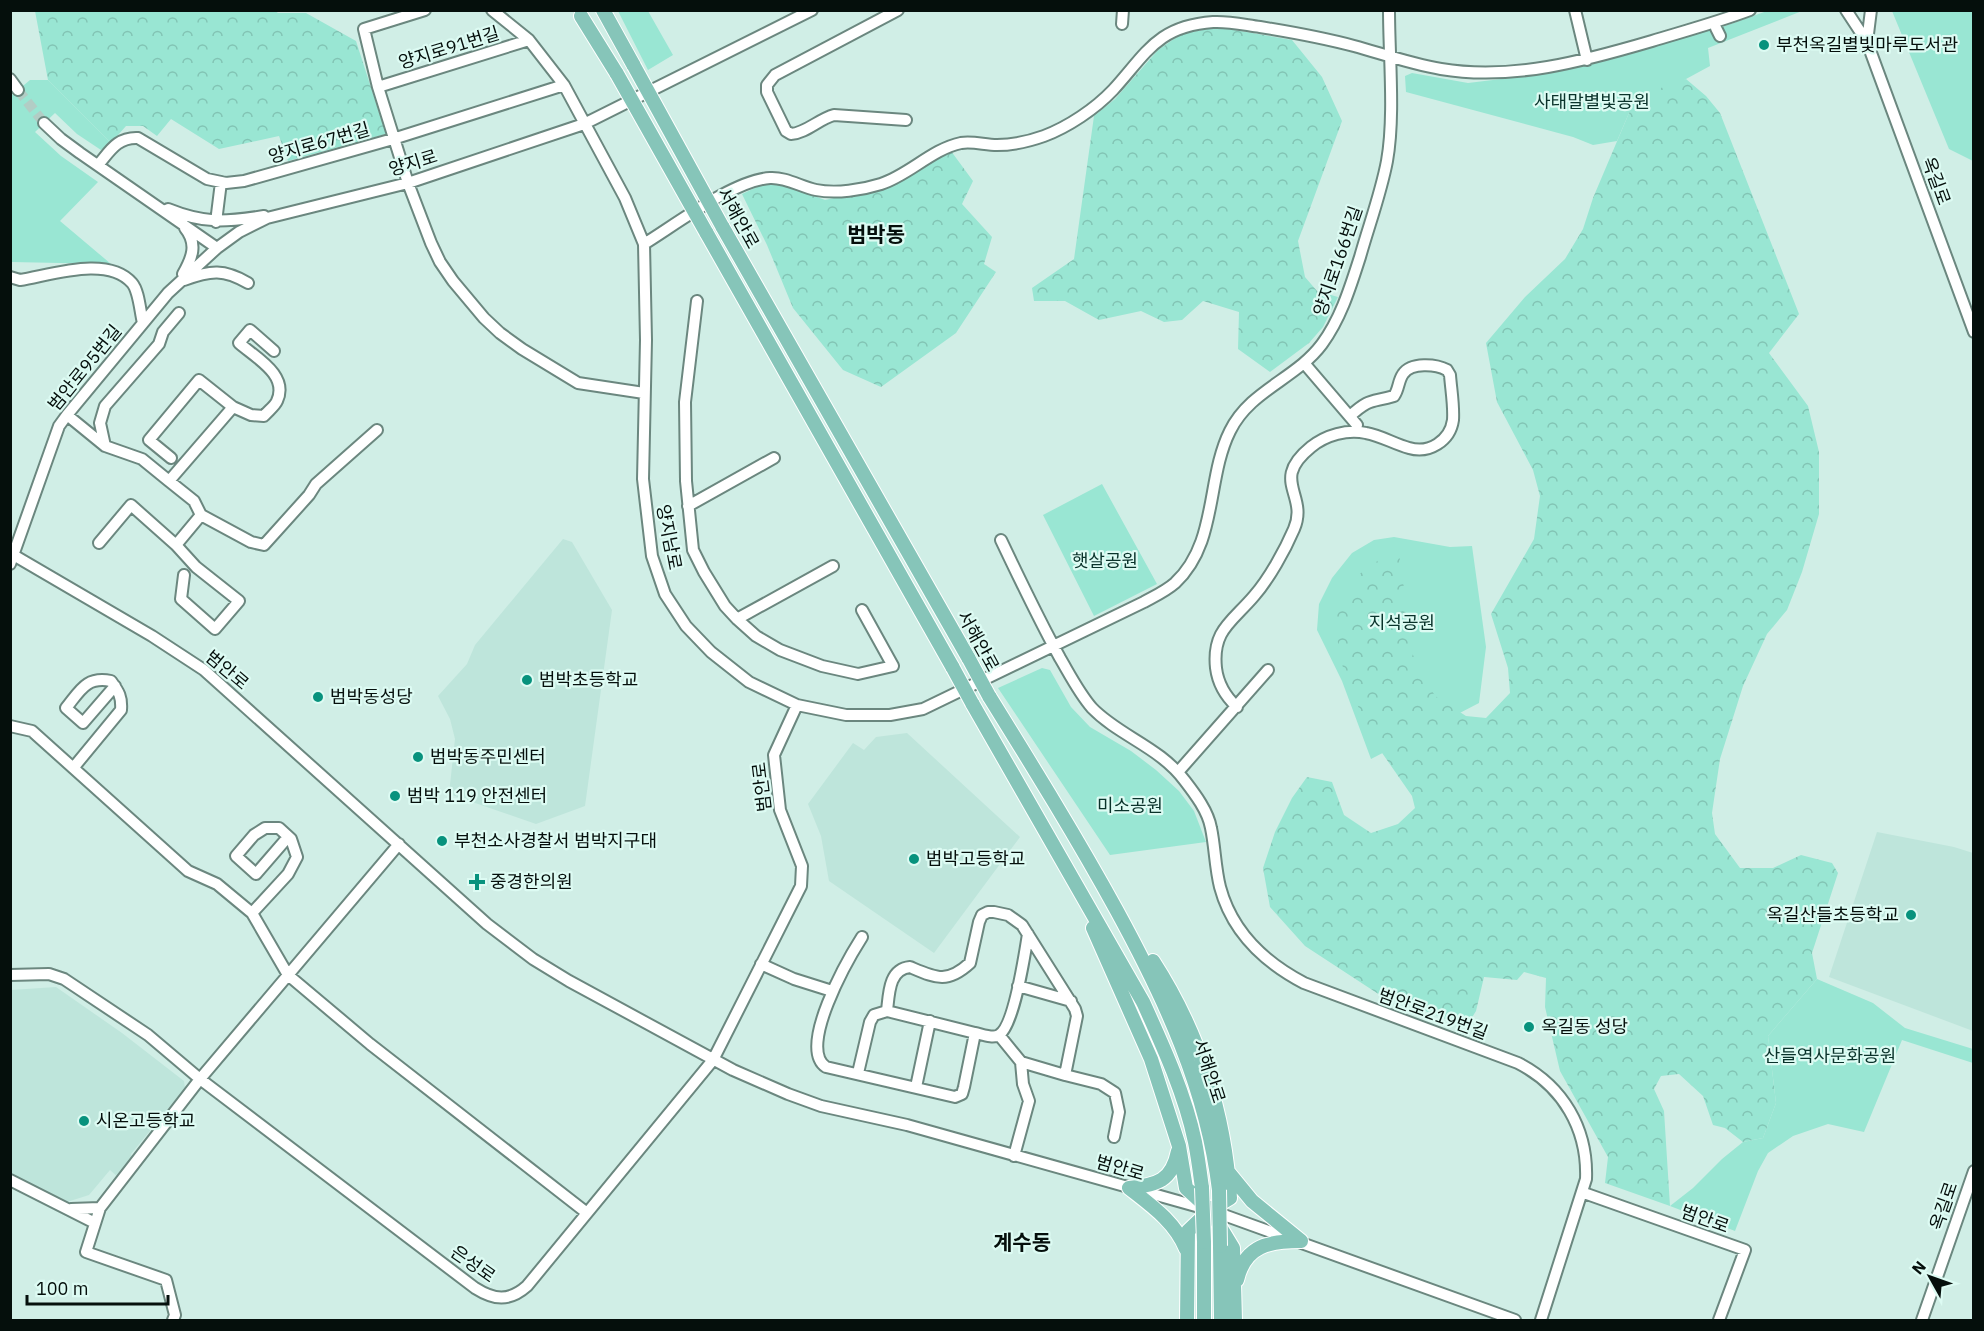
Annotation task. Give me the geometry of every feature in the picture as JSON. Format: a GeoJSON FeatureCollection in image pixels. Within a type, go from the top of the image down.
{"type":"FeatureCollection","features":[{"type":"Feature","properties":{"kind":"main road","name":"서해안로"},"geometry":{"type":"LineString","coordinates":[[603,10],[722,226],[989,696],[1087,855],[1152,974],[1183,1045],[1207,1126],[1219,1190],[1221,1320]]}},
{"type":"Feature","properties":{"kind":"main road","name":"서해안로"},"geometry":{"type":"LineString","coordinates":[[581,16],[617,74],[1065,867],[1131,979],[1164,1049],[1195,1142],[1202,1188],[1204,1320]]}},
{"type":"Feature","properties":{"kind":"main road"},"geometry":{"type":"LineString","coordinates":[[1087,855],[1168,985],[1190,1028],[1203,1060],[1212,1093],[1228,1172],[1230,1198],[1210,1210],[1188,1231],[1187,1320]]}},
{"type":"Feature","properties":{"kind":"main road"},"geometry":{"type":"LineString","coordinates":[[1065,867],[1150,1059],[1179,1146],[1186,1188],[1210,1210],[1233,1248],[1235,1320]]}},
{"type":"Feature","properties":{"kind":"main road"},"geometry":{"type":"LineString","coordinates":[[1129,1188],[1156,1183],[1171,1173],[1176,1164],[1179,1146]]}},
{"type":"Feature","properties":{"kind":"main road"},"geometry":{"type":"LineString","coordinates":[[1228,1172],[1252,1201],[1301,1241]]}},
{"type":"Feature","properties":{"kind":"main road"},"geometry":{"type":"LineString","coordinates":[[1129,1188],[1173,1226],[1188,1254]]}},
{"type":"Feature","properties":{"kind":"main road"},"geometry":{"type":"LineString","coordinates":[[1235,1290],[1240,1268],[1252,1251],[1274,1244],[1301,1241]]}},
{"type":"Feature","properties":{"kind":"street","name":"양지로91번길"},"geometry":{"type":"LineString","coordinates":[[425,10],[364,29],[393,139],[440,262],[468,300],[500,333],[522,349],[578,383],[644,393]]}},
{"type":"Feature","properties":{"kind":"street","name":"양지남로"},"geometry":{"type":"LineString","coordinates":[[492,10],[529,40],[564,85],[625,198],[644,244],[646,319],[643,479],[647,520],[652,556],[665,594],[686,626],[711,652],[749,682],[797,705],[852,715],[890,715],[923,708],[1054,646]]}},
{"type":"Feature","properties":{"kind":"street","name":"양지로"},"geometry":{"type":"LineString","coordinates":[[217,248],[239,232],[267,218],[408,183],[584,124],[812,10]]}},
{"type":"Feature","properties":{"kind":"street"},"geometry":{"type":"LineString","coordinates":[[898,10],[775,75],[770,80],[767,92],[786,131],[790,134],[797,133],[823,118],[834,115],[906,120]]}},
{"type":"Feature","properties":{"kind":"street"},"geometry":{"type":"LineString","coordinates":[[1122,24],[1123,10]]}},
{"type":"Feature","properties":{"kind":"street","name":"양지로166번길"},"geometry":{"type":"LineString","coordinates":[[1054,646],[1144,602],[1175,582],[1195,555],[1204,535],[1210,515],[1217,469],[1230,430],[1253,400],[1304,363],[1320,347],[1337,321],[1348,294],[1388,160],[1389,10]]}},
{"type":"Feature","properties":{"kind":"street"},"geometry":{"type":"LineString","coordinates":[[1575,10],[1587,60]]}},
{"type":"Feature","properties":{"kind":"street"},"geometry":{"type":"LineString","coordinates":[[644,244],[733,190],[758,180],[772,178],[832,192],[860,189],[883,184],[950,146],[964,142],[997,145],[1042,137],[1062,128],[1112,92],[1153,44],[1172,32],[1215,16],[1354,46],[1438,69],[1475,74],[1527,70],[1587,60],[1750,10]]}},
{"type":"Feature","properties":{"kind":"street","name":"옥길로"},"geometry":{"type":"LineString","coordinates":[[1846,10],[1867,42],[1974,332]]}},
{"type":"Feature","properties":{"kind":"street","name":"옥길로"},"geometry":{"type":"LineString","coordinates":[[1867,42],[1871,10]]}},
{"type":"Feature","properties":{"kind":"street","name":"양지로91번길"},"geometry":{"type":"LineString","coordinates":[[378,87],[529,40]]}},
{"type":"Feature","properties":{"kind":"street"},"geometry":{"type":"LineString","coordinates":[[10,79],[18,90]]}},
{"type":"Feature","properties":{"kind":"street","name":"양지로67번길"},"geometry":{"type":"LineString","coordinates":[[98,165],[118,142],[127,137],[138,138],[207,179],[221,182],[244,181],[393,139],[564,85]]}},
{"type":"Feature","properties":{"kind":"street"},"geometry":{"type":"LineString","coordinates":[[44,123],[61,139],[217,248]]}},
{"type":"Feature","properties":{"kind":"street"},"geometry":{"type":"LineString","coordinates":[[216,222],[221,182]]}},
{"type":"Feature","properties":{"kind":"street"},"geometry":{"type":"LineString","coordinates":[[148,200],[190,217],[216,222],[297,211]]}},
{"type":"Feature","properties":{"kind":"street"},"geometry":{"type":"LineString","coordinates":[[178,282],[190,262],[194,248],[191,236],[181,223]]}},
{"type":"Feature","properties":{"kind":"street","name":"범안로95번길"},"geometry":{"type":"LineString","coordinates":[[12,557],[59,426],[178,282],[217,248]]}},
{"type":"Feature","properties":{"kind":"street"},"geometry":{"type":"LineString","coordinates":[[10,277],[20,280],[97,267],[120,273],[134,284],[143,323]]}},
{"type":"Feature","properties":{"kind":"street"},"geometry":{"type":"LineString","coordinates":[[178,282],[210,273],[225,272],[249,283]]}},
{"type":"Feature","properties":{"kind":"street"},"geometry":{"type":"LineString","coordinates":[[698,301],[685,402],[688,506],[693,550],[725,606],[737,619],[756,636],[780,650],[822,666],[858,674],[893,666],[862,609]]}},
{"type":"Feature","properties":{"kind":"street"},"geometry":{"type":"LineString","coordinates":[[105,446],[100,423],[105,406],[159,344],[163,332],[179,313]]}},
{"type":"Feature","properties":{"kind":"street"},"geometry":{"type":"LineString","coordinates":[[171,458],[148,440],[199,380],[233,407],[251,415],[264,416],[277,402],[280,387],[277,376],[238,343],[250,330],[274,351]]}},
{"type":"Feature","properties":{"kind":"street"},"geometry":{"type":"LineString","coordinates":[[1304,363],[1357,425]]}},
{"type":"Feature","properties":{"kind":"street"},"geometry":{"type":"LineString","coordinates":[[1237,707],[1225,694],[1217,678],[1215,646],[1227,624],[1255,595],[1268,577],[1294,529],[1298,508],[1291,479],[1294,465],[1321,440],[1350,432],[1385,437],[1410,449],[1429,448],[1438,444],[1450,431],[1453,420],[1450,375],[1447,370],[1436,366],[1407,369],[1400,379],[1394,396],[1364,403],[1350,416]]}},
{"type":"Feature","properties":{"kind":"street"},"geometry":{"type":"LineString","coordinates":[[169,481],[233,407]]}},
{"type":"Feature","properties":{"kind":"street"},"geometry":{"type":"LineString","coordinates":[[67,415],[105,446],[142,459],[194,501],[201,515],[251,542],[264,546],[316,484],[377,430]]}},
{"type":"Feature","properties":{"kind":"street"},"geometry":{"type":"LineString","coordinates":[[688,506],[774,458]]}},
{"type":"Feature","properties":{"kind":"street"},"geometry":{"type":"LineString","coordinates":[[99,543],[131,504],[196,567],[239,601],[215,629],[182,599],[184,575]]}},
{"type":"Feature","properties":{"kind":"street"},"geometry":{"type":"LineString","coordinates":[[176,546],[201,515]]}},
{"type":"Feature","properties":{"kind":"street","name":"범안로219번길"},"geometry":{"type":"LineString","coordinates":[[1001,540],[1078,690],[1092,708],[1154,751],[1178,772],[1208,819],[1222,895],[1236,923],[1256,950],[1270,963],[1304,983],[1507,1058],[1538,1075],[1562,1098],[1579,1127],[1587,1166],[1584,1192],[1541,1320]]}},
{"type":"Feature","properties":{"kind":"street","name":"범안로"},"geometry":{"type":"LineString","coordinates":[[12,557],[152,636],[204,670],[487,924],[533,959],[589,993],[713,1060],[770,1088],[821,1106],[907,1125],[1210,1210],[1515,1320]]}},
{"type":"Feature","properties":{"kind":"street"},"geometry":{"type":"LineString","coordinates":[[737,619],[833,566]]}},
{"type":"Feature","properties":{"kind":"street"},"geometry":{"type":"LineString","coordinates":[[1178,772],[1268,670]]}},
{"type":"Feature","properties":{"kind":"street"},"geometry":{"type":"LineString","coordinates":[[74,767],[121,710],[122,700],[115,686],[111,681],[90,681],[66,708],[83,723],[115,686]]}},
{"type":"Feature","properties":{"kind":"street","name":"범안로"},"geometry":{"type":"LineString","coordinates":[[713,1060],[801,886],[802,866],[780,810],[774,754],[797,705]]}},
{"type":"Feature","properties":{"kind":"street"},"geometry":{"type":"LineString","coordinates":[[10,726],[32,731],[188,871],[217,884],[252,913],[288,975],[370,1044],[587,1213]]}},
{"type":"Feature","properties":{"kind":"street"},"geometry":{"type":"LineString","coordinates":[[252,913],[288,874],[297,857],[291,839],[279,828],[265,828],[254,835],[236,856],[256,874],[288,837]]}},
{"type":"Feature","properties":{"kind":"street"},"geometry":{"type":"LineString","coordinates":[[173,1320],[175,1315],[166,1280],[86,1252],[100,1208],[200,1079],[399,844]]}},
{"type":"Feature","properties":{"kind":"street"},"geometry":{"type":"LineString","coordinates":[[887,1011],[893,976],[898,970],[910,967],[932,977],[942,978],[953,975],[970,963],[982,915],[988,912],[1008,915],[1016,919],[1028,934],[1071,1001],[1077,1016],[1065,1075]]}},
{"type":"Feature","properties":{"kind":"street"},"geometry":{"type":"LineString","coordinates":[[999,1035],[1009,1018],[1028,934]]}},
{"type":"Feature","properties":{"kind":"street"},"geometry":{"type":"LineString","coordinates":[[862,937],[832,991],[818,1042],[817,1055],[826,1067],[955,1097],[962,1094],[975,1033]]}},
{"type":"Feature","properties":{"kind":"street"},"geometry":{"type":"LineString","coordinates":[[762,964],[794,979],[832,991]]}},
{"type":"Feature","properties":{"kind":"street","name":"은성로"},"geometry":{"type":"LineString","coordinates":[[10,975],[49,974],[64,979],[148,1035],[200,1079],[475,1288],[490,1297],[506,1299],[520,1292],[713,1060]]}},
{"type":"Feature","properties":{"kind":"street"},"geometry":{"type":"LineString","coordinates":[[1018,986],[1071,1001]]}},
{"type":"Feature","properties":{"kind":"street"},"geometry":{"type":"LineString","coordinates":[[858,1074],[870,1022],[874,1016],[887,1011],[975,1033],[999,1035]]}},
{"type":"Feature","properties":{"kind":"street"},"geometry":{"type":"LineString","coordinates":[[916,1088],[930,1021]]}},
{"type":"Feature","properties":{"kind":"street"},"geometry":{"type":"LineString","coordinates":[[999,1035],[1021,1062],[1023,1084],[1029,1101],[1014,1156]]}},
{"type":"Feature","properties":{"kind":"street"},"geometry":{"type":"LineString","coordinates":[[1021,1062],[1101,1084],[1115,1093],[1119,1112],[1114,1137]]}},
{"type":"Feature","properties":{"kind":"street","name":"옥길로"},"geometry":{"type":"LineString","coordinates":[[1922,1320],[1974,1171]]}},
{"type":"Feature","properties":{"kind":"street"},"geometry":{"type":"LineString","coordinates":[[10,1180],[95,1223]]}},
{"type":"Feature","properties":{"kind":"street","name":"범안로"},"geometry":{"type":"LineString","coordinates":[[1584,1192],[1744,1250],[1719,1320]]}},
{"type":"Feature","properties":{"kind":"street"},"geometry":{"type":"LineString","coordinates":[[68,1209],[100,1208]]}},
{"type":"Feature","properties":{"kind":"shaded area","name":"범박초등학교"},"geometry":{"type":"Polygon","coordinates":[[[563,539],[572,542],[612,610],[585,806],[536,824],[449,794],[455,739],[450,719],[438,696],[467,664],[475,645],[563,539]]]}},
{"type":"Feature","properties":{"kind":"shaded area","name":"범박고등학교"},"geometry":{"type":"Polygon","coordinates":[[[907,733],[1020,837],[934,953],[829,881],[821,836],[808,804],[853,743],[864,750],[876,737],[907,733]]]}},
{"type":"Feature","properties":{"kind":"shaded area","name":"옥길산들초등학교"},"geometry":{"type":"Polygon","coordinates":[[[1877,832],[1954,847],[1973,853],[1973,1031],[1829,977],[1877,832]]]}},
{"type":"Feature","properties":{"kind":"shaded area","name":"시온고등학교"},"geometry":{"type":"Polygon","coordinates":[[[56,987],[122,1033],[184,1081],[185,1088],[131,1154],[134,1162],[120,1179],[110,1170],[89,1195],[67,1202],[11,1176],[11,990],[56,987]]]}},
{"type":"Feature","properties":{"kind":"green space"},"geometry":{"type":"Polygon","coordinates":[[[274,10],[278,13],[306,13],[356,41],[386,134],[288,161],[279,136],[219,149],[171,119],[157,136],[143,126],[126,126],[111,143],[48,80],[35,11],[274,10]]]}},
{"type":"Feature","properties":{"kind":"green space"},"geometry":{"type":"Polygon","coordinates":[[[618,11],[648,11],[673,55],[648,70],[618,11]]]}},
{"type":"Feature","properties":{"kind":"green space","name":"사태말별빛공원"},"geometry":{"type":"Polygon","coordinates":[[[1767,11],[1802,11],[1708,48],[1710,66],[1629,113],[1617,141],[1593,145],[1573,137],[1406,92],[1405,76],[1412,73],[1468,83],[1527,76],[1606,59],[1725,26],[1767,11]]]}},
{"type":"Feature","properties":{"kind":"green space"},"geometry":{"type":"Polygon","coordinates":[[[1892,11],[1973,11],[1973,161],[1949,149],[1892,11]]]}},
{"type":"Feature","properties":{"kind":"green space"},"geometry":{"type":"Polygon","coordinates":[[[1218,27],[1292,40],[1322,77],[1342,121],[1298,241],[1305,277],[1317,291],[1338,297],[1323,327],[1309,343],[1270,372],[1238,349],[1239,312],[1203,301],[1182,320],[1164,322],[1141,311],[1099,320],[1065,301],[1034,301],[1032,288],[1074,259],[1094,116],[1115,99],[1158,50],[1181,34],[1218,27]]]}},
{"type":"Feature","properties":{"kind":"green space"},"geometry":{"type":"Polygon","coordinates":[[[1686,79],[1706,96],[1720,113],[1799,314],[1769,353],[1808,406],[1819,452],[1819,514],[1802,572],[1787,610],[1767,634],[1743,686],[1720,759],[1712,813],[1715,834],[1740,868],[1773,868],[1801,855],[1832,863],[1838,873],[1812,953],[1817,979],[1768,1036],[1776,1103],[1763,1138],[1743,1142],[1725,1128],[1713,1125],[1703,1096],[1679,1074],[1661,1076],[1654,1089],[1664,1111],[1670,1206],[1605,1183],[1608,1157],[1560,1071],[1545,1007],[1546,978],[1524,972],[1517,980],[1484,977],[1476,1011],[1466,1027],[1404,1000],[1383,997],[1305,946],[1270,907],[1263,868],[1275,832],[1292,798],[1307,777],[1332,782],[1344,815],[1371,833],[1398,824],[1415,808],[1412,796],[1371,737],[1344,673],[1337,638],[1337,606],[1358,575],[1383,557],[1399,554],[1406,602],[1405,633],[1416,663],[1435,696],[1466,716],[1486,718],[1510,693],[1508,668],[1491,614],[1534,539],[1540,496],[1533,470],[1497,402],[1486,343],[1525,297],[1565,259],[1583,229],[1593,198],[1629,113],[1644,94],[1686,79]]]}},
{"type":"Feature","properties":{"kind":"green space"},"geometry":{"type":"Polygon","coordinates":[[[30,80],[48,80],[111,143],[101,150],[77,134],[55,113],[35,132],[61,156],[98,182],[60,221],[111,264],[11,262],[11,96],[30,80]]]}},
{"type":"Feature","properties":{"kind":"green space"},"geometry":{"type":"Polygon","coordinates":[[[951,151],[973,181],[962,204],[992,237],[984,264],[996,272],[956,333],[881,387],[843,370],[793,308],[767,245],[742,194],[759,186],[774,184],[825,200],[884,187],[951,151]]]}},
{"type":"Feature","properties":{"kind":"green space","name":"햇살공원"},"geometry":{"type":"Polygon","coordinates":[[[1102,484],[1157,584],[1094,616],[1043,515],[1102,484]]]}},
{"type":"Feature","properties":{"kind":"green space","name":"지석공원"},"geometry":{"type":"Polygon","coordinates":[[[1394,537],[1450,547],[1472,546],[1486,647],[1479,703],[1371,759],[1342,681],[1317,630],[1319,604],[1332,578],[1352,553],[1374,540],[1394,537]]]}},
{"type":"Feature","properties":{"kind":"green space","name":"미소공원"},"geometry":{"type":"Polygon","coordinates":[[[1042,668],[1050,670],[1071,707],[1090,727],[1131,751],[1179,791],[1194,811],[1206,842],[1110,855],[998,688],[1042,668]]]}},
{"type":"Feature","properties":{"kind":"green space","name":"산들역사문화공원"},"geometry":{"type":"Polygon","coordinates":[[[1817,979],[1873,1003],[1905,1028],[1973,1049],[1973,1063],[1902,1040],[1864,1132],[1828,1124],[1793,1136],[1768,1153],[1758,1171],[1735,1231],[1670,1206],[1743,1142],[1763,1138],[1776,1103],[1768,1036],[1817,979]]]}},
{"type":"Feature","properties":{"kind":"tunnel"},"geometry":{"type":"LineString","coordinates":[[18,90],[44,123]]}},
{"type":"Feature","properties":{"kind":"place","name":"부천옥길별빛마루도서관"},"geometry":{"type":"Point","coordinates":[1764,45]}},
{"type":"Feature","properties":{"kind":"place","name":"범박초등학교"},"geometry":{"type":"Point","coordinates":[527,680]}},
{"type":"Feature","properties":{"kind":"place","name":"범박동성당"},"geometry":{"type":"Point","coordinates":[318,697]}},
{"type":"Feature","properties":{"kind":"place","name":"범박동주민센터"},"geometry":{"type":"Point","coordinates":[418,757]}},
{"type":"Feature","properties":{"kind":"place","name":"범박 119 안전센터"},"geometry":{"type":"Point","coordinates":[395,796]}},
{"type":"Feature","properties":{"kind":"place","name":"부천소사경찰서 범박지구대"},"geometry":{"type":"Point","coordinates":[442,841]}},
{"type":"Feature","properties":{"kind":"place","name":"범박고등학교"},"geometry":{"type":"Point","coordinates":[914,859]}},
{"type":"Feature","properties":{"kind":"place","name":"중경한의원"},"geometry":{"type":"Point","coordinates":[477,882]}},
{"type":"Feature","properties":{"kind":"place","name":"옥길산들초등학교"},"geometry":{"type":"Point","coordinates":[1911,915]}},
{"type":"Feature","properties":{"kind":"place","name":"옥길동 성당"},"geometry":{"type":"Point","coordinates":[1529,1027]}},
{"type":"Feature","properties":{"kind":"place","name":"시온고등학교"},"geometry":{"type":"Point","coordinates":[84,1121]}},
{"type":"Feature","properties":{"kind":"district","name":"범박동"},"geometry":{"type":"Point","coordinates":[876,235]}},
{"type":"Feature","properties":{"kind":"district","name":"계수동"},"geometry":{"type":"Point","coordinates":[1022,1243]}}]}
